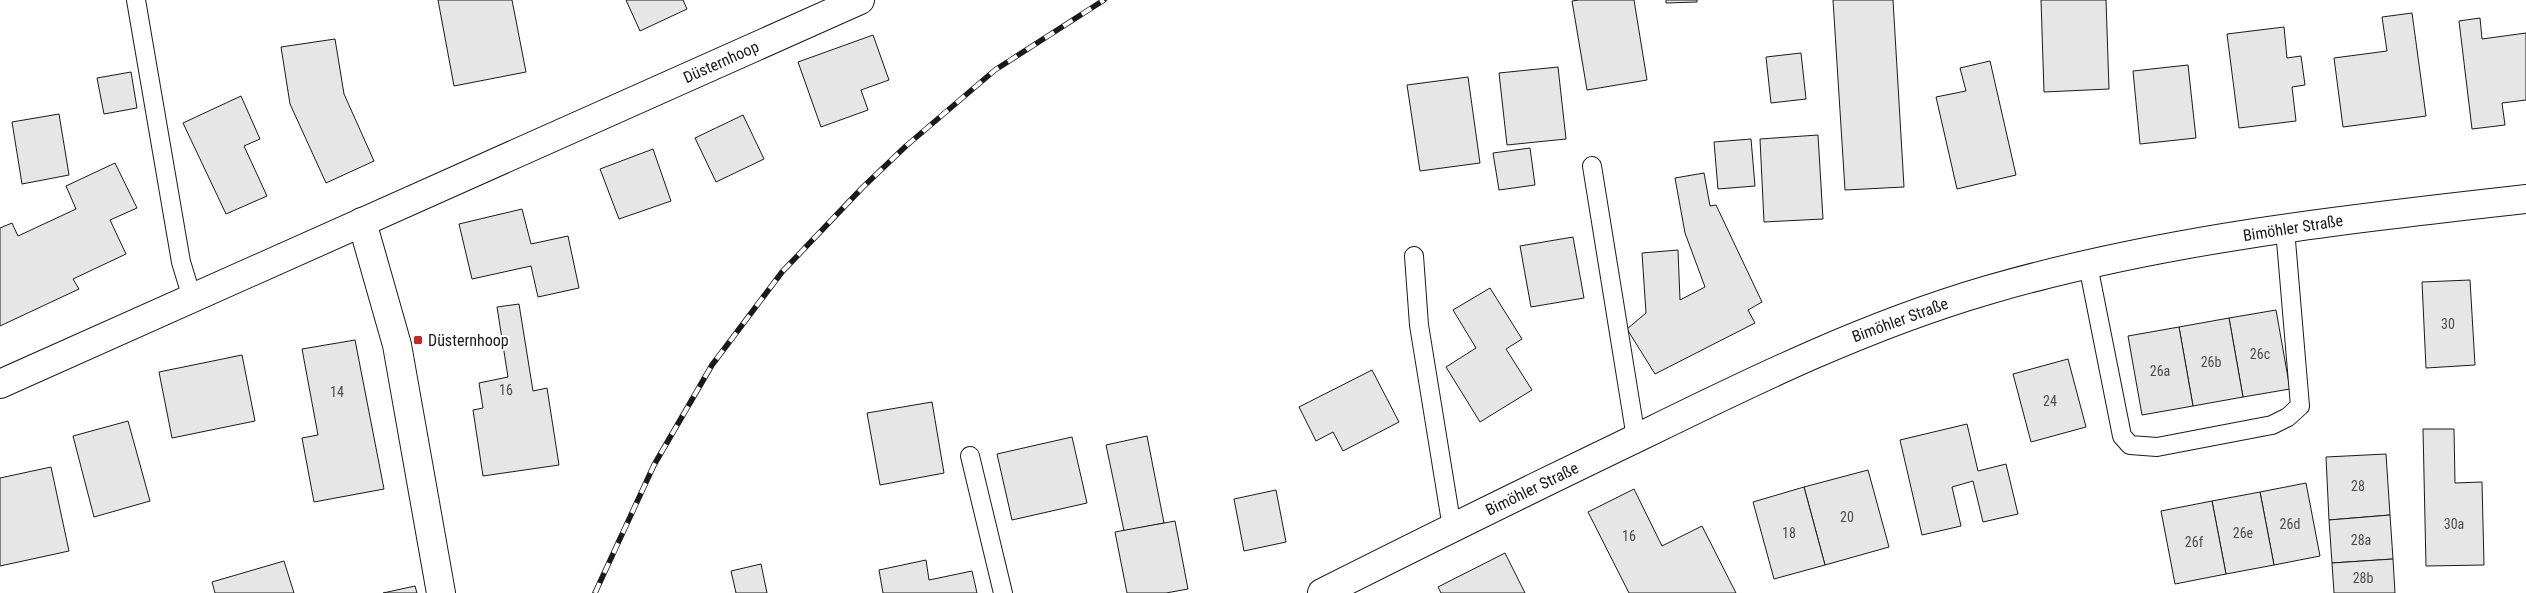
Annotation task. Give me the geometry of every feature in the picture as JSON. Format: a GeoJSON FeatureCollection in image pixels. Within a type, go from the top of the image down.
{"type":"FeatureCollection","features":[{"type":"Feature","properties":{"kind":"street","name":"Düsternhoop"},"geometry":{"type":"LineString","coordinates":[[0,384],[362,222],[815,10],[860,0]]}},
{"type":"Feature","properties":{"kind":"street","name":"Bimöhler Straße"},"geometry":{"type":"LineString","coordinates":[[1322,593],[1762,377],[1879,325],[1989,290],[2137,253],[2359,218],[2526,199]]}},
{"type":"Feature","properties":{"kind":"street"},"geometry":{"type":"LineString","coordinates":[[362,222],[397,345],[441,593]]}},
{"type":"Feature","properties":{"kind":"lane"},"geometry":{"type":"LineString","coordinates":[[136,0],[181,262],[192,298]]}},
{"type":"Feature","properties":{"kind":"lane"},"geometry":{"type":"LineString","coordinates":[[1592,166],[1636,438]]}},
{"type":"Feature","properties":{"kind":"lane"},"geometry":{"type":"LineString","coordinates":[[2088,265],[2122,436],[2130,446],[2157,447],[2272,425],[2288,417],[2300,406],[2285,229]]}},
{"type":"Feature","properties":{"kind":"lane"},"geometry":{"type":"LineString","coordinates":[[1414,256],[1419,325],[1452,528]]}},
{"type":"Feature","properties":{"kind":"lane"},"geometry":{"type":"LineString","coordinates":[[970,456],[1003,593]]}},
{"type":"Feature","properties":{"kind":"building"},"geometry":{"type":"Polygon","coordinates":[[[438,0],[512,0],[526,72],[454,86],[438,0]]]}},
{"type":"Feature","properties":{"kind":"building"},"geometry":{"type":"Polygon","coordinates":[[[626,0],[683,0],[687,9],[640,31],[626,0]]]}},
{"type":"Feature","properties":{"kind":"building"},"geometry":{"type":"Polygon","coordinates":[[[1634,0],[1647,80],[1587,90],[1572,1],[1634,0]]]}},
{"type":"Feature","properties":{"kind":"building"},"geometry":{"type":"Polygon","coordinates":[[[1666,0],[1697,0],[1697,2],[1666,3],[1666,0]]]}},
{"type":"Feature","properties":{"kind":"building"},"geometry":{"type":"Polygon","coordinates":[[[1833,0],[1893,0],[1904,187],[1845,190],[1833,0]]]}},
{"type":"Feature","properties":{"kind":"building"},"geometry":{"type":"Polygon","coordinates":[[[2041,0],[2106,0],[2109,89],[2044,92],[2041,0]]]}},
{"type":"Feature","properties":{"kind":"building"},"geometry":{"type":"Polygon","coordinates":[[[2412,13],[2426,116],[2343,127],[2334,58],[2387,51],[2382,17],[2412,13]]]}},
{"type":"Feature","properties":{"kind":"building"},"geometry":{"type":"Polygon","coordinates":[[[2480,18],[2482,39],[2526,33],[2526,100],[2502,103],[2505,125],[2472,129],[2459,21],[2480,18]]]}},
{"type":"Feature","properties":{"kind":"building"},"geometry":{"type":"Polygon","coordinates":[[[2284,27],[2287,58],[2301,56],[2305,85],[2292,87],[2296,121],[2239,128],[2227,34],[2284,27]]]}},
{"type":"Feature","properties":{"kind":"building"},"geometry":{"type":"Polygon","coordinates":[[[873,35],[889,80],[861,90],[868,110],[821,127],[798,62],[873,35]]]}},
{"type":"Feature","properties":{"kind":"building"},"geometry":{"type":"Polygon","coordinates":[[[335,39],[344,94],[374,161],[326,183],[290,104],[281,47],[335,39]]]}},
{"type":"Feature","properties":{"kind":"building"},"geometry":{"type":"Polygon","coordinates":[[[1801,53],[1806,99],[1771,103],[1766,57],[1801,53]]]}},
{"type":"Feature","properties":{"kind":"building"},"geometry":{"type":"Polygon","coordinates":[[[1990,61],[2016,175],[1957,189],[1936,97],[1966,91],[1960,68],[1990,61]]]}},
{"type":"Feature","properties":{"kind":"building"},"geometry":{"type":"Polygon","coordinates":[[[2188,65],[2196,138],[2140,144],[2133,71],[2188,65]]]}},
{"type":"Feature","properties":{"kind":"building"},"geometry":{"type":"Polygon","coordinates":[[[1558,67],[1566,139],[1507,145],[1499,73],[1558,67]]]}},
{"type":"Feature","properties":{"kind":"building"},"geometry":{"type":"Polygon","coordinates":[[[131,72],[137,108],[104,114],[97,78],[131,72]]]}},
{"type":"Feature","properties":{"kind":"building"},"geometry":{"type":"Polygon","coordinates":[[[1468,77],[1480,163],[1420,171],[1407,85],[1468,77]]]}},
{"type":"Feature","properties":{"kind":"building"},"geometry":{"type":"Polygon","coordinates":[[[241,96],[260,139],[244,146],[267,196],[226,214],[183,123],[241,96]]]}},
{"type":"Feature","properties":{"kind":"building"},"geometry":{"type":"Polygon","coordinates":[[[59,114],[69,175],[22,184],[12,122],[59,114]]]}},
{"type":"Feature","properties":{"kind":"building"},"geometry":{"type":"Polygon","coordinates":[[[743,115],[764,159],[716,182],[695,138],[743,115]]]}},
{"type":"Feature","properties":{"kind":"building"},"geometry":{"type":"Polygon","coordinates":[[[1818,135],[1823,219],[1764,222],[1760,139],[1818,135]]]}},
{"type":"Feature","properties":{"kind":"building"},"geometry":{"type":"Polygon","coordinates":[[[1751,139],[1755,186],[1718,189],[1714,142],[1751,139]]]}},
{"type":"Feature","properties":{"kind":"building"},"geometry":{"type":"Polygon","coordinates":[[[1530,148],[1535,185],[1499,190],[1493,153],[1530,148]]]}},
{"type":"Feature","properties":{"kind":"building"},"geometry":{"type":"Polygon","coordinates":[[[653,149],[671,201],[619,219],[600,169],[653,149]]]}},
{"type":"Feature","properties":{"kind":"building"},"geometry":{"type":"Polygon","coordinates":[[[115,163],[137,208],[110,220],[126,254],[73,279],[79,289],[0,326],[0,228],[12,223],[18,236],[76,209],[66,186],[115,163]]]}},
{"type":"Feature","properties":{"kind":"building"},"geometry":{"type":"Polygon","coordinates":[[[1704,173],[1710,206],[1716,205],[1762,302],[1748,310],[1755,323],[1655,374],[1627,329],[1646,313],[1642,253],[1678,250],[1680,300],[1705,287],[1685,233],[1675,178],[1704,173]]]}},
{"type":"Feature","properties":{"kind":"building"},"geometry":{"type":"Polygon","coordinates":[[[522,209],[531,244],[568,236],[579,288],[538,297],[531,266],[472,279],[459,224],[522,209]]]}},
{"type":"Feature","properties":{"kind":"building"},"geometry":{"type":"Polygon","coordinates":[[[1573,237],[1584,298],[1531,307],[1520,246],[1573,237]]]}},
{"type":"Feature","properties":{"kind":"building"},"geometry":{"type":"Polygon","coordinates":[[[2470,280],[2475,365],[2426,368],[2422,282],[2470,280]]]}},
{"type":"Feature","properties":{"kind":"building"},"geometry":{"type":"Polygon","coordinates":[[[1490,288],[1522,339],[1506,349],[1532,390],[1480,422],[1446,367],[1476,348],[1453,310],[1490,288]]]}},
{"type":"Feature","properties":{"kind":"building"},"geometry":{"type":"Polygon","coordinates":[[[519,304],[533,391],[547,388],[559,465],[483,476],[473,410],[483,408],[479,383],[508,377],[497,307],[519,304]]]}},
{"type":"Feature","properties":{"kind":"building"},"geometry":{"type":"Polygon","coordinates":[[[2276,310],[2290,389],[2243,397],[2229,318],[2276,310]]]}},
{"type":"Feature","properties":{"kind":"building"},"geometry":{"type":"Polygon","coordinates":[[[2229,318],[2243,397],[2193,406],[2179,327],[2229,318]]]}},
{"type":"Feature","properties":{"kind":"building"},"geometry":{"type":"Polygon","coordinates":[[[2179,327],[2193,406],[2142,415],[2128,336],[2179,327]]]}},
{"type":"Feature","properties":{"kind":"building"},"geometry":{"type":"Polygon","coordinates":[[[355,340],[384,489],[314,502],[302,438],[318,435],[302,349],[355,340]]]}},
{"type":"Feature","properties":{"kind":"building"},"geometry":{"type":"Polygon","coordinates":[[[242,355],[255,421],[172,438],[159,372],[242,355]]]}},
{"type":"Feature","properties":{"kind":"building"},"geometry":{"type":"Polygon","coordinates":[[[2068,359],[2086,427],[2031,442],[2013,374],[2068,359]]]}},
{"type":"Feature","properties":{"kind":"building"},"geometry":{"type":"Polygon","coordinates":[[[1372,370],[1399,422],[1343,451],[1333,432],[1316,441],[1299,407],[1372,370]]]}},
{"type":"Feature","properties":{"kind":"building"},"geometry":{"type":"Polygon","coordinates":[[[932,402],[944,473],[880,485],[867,413],[932,402]]]}},
{"type":"Feature","properties":{"kind":"building"},"geometry":{"type":"Polygon","coordinates":[[[128,421],[150,501],[94,517],[73,436],[128,421]]]}},
{"type":"Feature","properties":{"kind":"building"},"geometry":{"type":"Polygon","coordinates":[[[1967,424],[1978,471],[2006,464],[2018,514],[1983,522],[1973,481],[1952,487],[1961,526],[1922,535],[1900,440],[1967,424]]]}},
{"type":"Feature","properties":{"kind":"building"},"geometry":{"type":"Polygon","coordinates":[[[2423,429],[2454,429],[2455,483],[2482,482],[2484,565],[2426,566],[2423,429]]]}},
{"type":"Feature","properties":{"kind":"building"},"geometry":{"type":"Polygon","coordinates":[[[1147,436],[1164,523],[1124,531],[1106,445],[1147,436]]]}},
{"type":"Feature","properties":{"kind":"building"},"geometry":{"type":"Polygon","coordinates":[[[1072,437],[1087,503],[1012,520],[997,454],[1072,437]]]}},
{"type":"Feature","properties":{"kind":"building"},"geometry":{"type":"Polygon","coordinates":[[[2386,454],[2390,515],[2329,520],[2326,457],[2386,454]]]}},
{"type":"Feature","properties":{"kind":"building"},"geometry":{"type":"Polygon","coordinates":[[[51,467],[69,551],[0,566],[0,478],[51,467]]]}},
{"type":"Feature","properties":{"kind":"building"},"geometry":{"type":"Polygon","coordinates":[[[1868,470],[1889,547],[1825,565],[1804,487],[1868,470]]]}},
{"type":"Feature","properties":{"kind":"building"},"geometry":{"type":"Polygon","coordinates":[[[2306,483],[2320,556],[2274,565],[2260,492],[2306,483]]]}},
{"type":"Feature","properties":{"kind":"building"},"geometry":{"type":"Polygon","coordinates":[[[1804,487],[1825,565],[1774,579],[1753,502],[1804,487]]]}},
{"type":"Feature","properties":{"kind":"building"},"geometry":{"type":"Polygon","coordinates":[[[1634,489],[1662,546],[1702,526],[1736,593],[1629,593],[1588,512],[1634,489]]]}},
{"type":"Feature","properties":{"kind":"building"},"geometry":{"type":"Polygon","coordinates":[[[1276,490],[1286,542],[1244,551],[1234,499],[1276,490]]]}},
{"type":"Feature","properties":{"kind":"building"},"geometry":{"type":"Polygon","coordinates":[[[2260,492],[2274,565],[2226,574],[2212,501],[2260,492]]]}},
{"type":"Feature","properties":{"kind":"building"},"geometry":{"type":"Polygon","coordinates":[[[2212,501],[2226,574],[2175,584],[2161,511],[2212,501]]]}},
{"type":"Feature","properties":{"kind":"building"},"geometry":{"type":"Polygon","coordinates":[[[2390,515],[2393,559],[2332,563],[2329,520],[2390,515]]]}},
{"type":"Feature","properties":{"kind":"building"},"geometry":{"type":"Polygon","coordinates":[[[1175,521],[1188,589],[1166,593],[1127,593],[1115,532],[1175,521]]]}},
{"type":"Feature","properties":{"kind":"building"},"geometry":{"type":"Polygon","coordinates":[[[1505,553],[1525,593],[1441,593],[1438,587],[1505,553]]]}},
{"type":"Feature","properties":{"kind":"building"},"geometry":{"type":"Polygon","coordinates":[[[2393,559],[2395,593],[2334,593],[2332,563],[2393,559]]]}},
{"type":"Feature","properties":{"kind":"building"},"geometry":{"type":"Polygon","coordinates":[[[926,560],[929,580],[972,571],[977,593],[883,593],[879,570],[926,560]]]}},
{"type":"Feature","properties":{"kind":"building"},"geometry":{"type":"Polygon","coordinates":[[[284,561],[294,593],[215,593],[212,582],[284,561]]]}},
{"type":"Feature","properties":{"kind":"building"},"geometry":{"type":"Polygon","coordinates":[[[761,564],[767,593],[736,593],[731,571],[761,564]]]}},
{"type":"Feature","properties":{"kind":"building"},"geometry":{"type":"Polygon","coordinates":[[[415,586],[417,593],[383,593],[415,586]]]}},
{"type":"Feature","properties":{"kind":"railway"},"geometry":{"type":"LineString","coordinates":[[595,593],[654,465],[712,365],[782,272],[863,187],[906,146],[995,70],[1104,0]]}},
{"type":"Feature","properties":{"kind":"place","name":"Düsternhoop"},"geometry":{"type":"Point","coordinates":[418,340]}}]}
